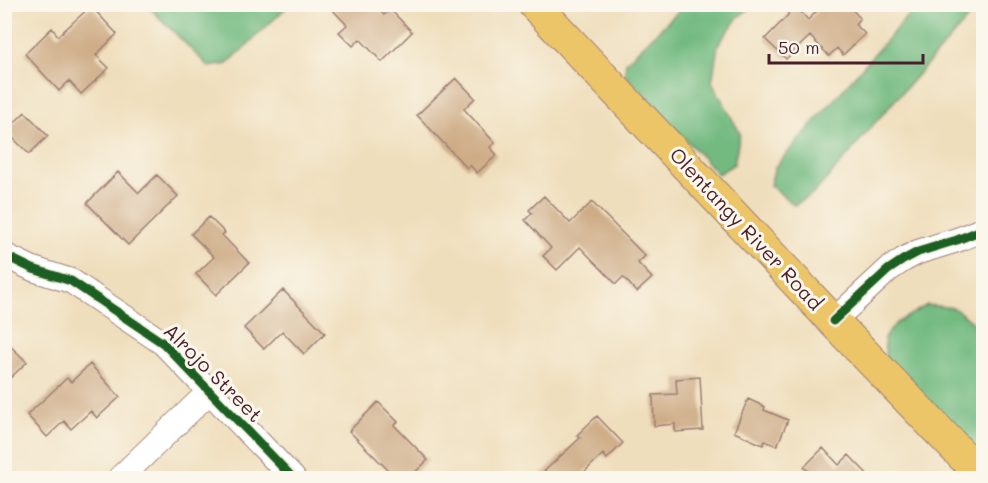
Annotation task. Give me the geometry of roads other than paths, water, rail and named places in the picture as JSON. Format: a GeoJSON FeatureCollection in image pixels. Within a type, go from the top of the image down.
{"type":"FeatureCollection","features":[{"type":"Feature","properties":{"kind":"main road","name":"Olentangy River Road"},"geometry":{"type":"LineString","coordinates":[[534,4],[984,478]]}},
{"type":"Feature","properties":{"kind":"street"},"geometry":{"type":"LineString","coordinates":[[833,321],[888,270],[903,260],[918,252],[984,229]]}},
{"type":"Feature","properties":{"kind":"street","name":"Alrojo Street"},"geometry":{"type":"LineString","coordinates":[[4,255],[33,270],[71,281],[163,343],[293,478]]}},
{"type":"Feature","properties":{"kind":"street"},"geometry":{"type":"LineString","coordinates":[[120,478],[209,392]]}}]}
